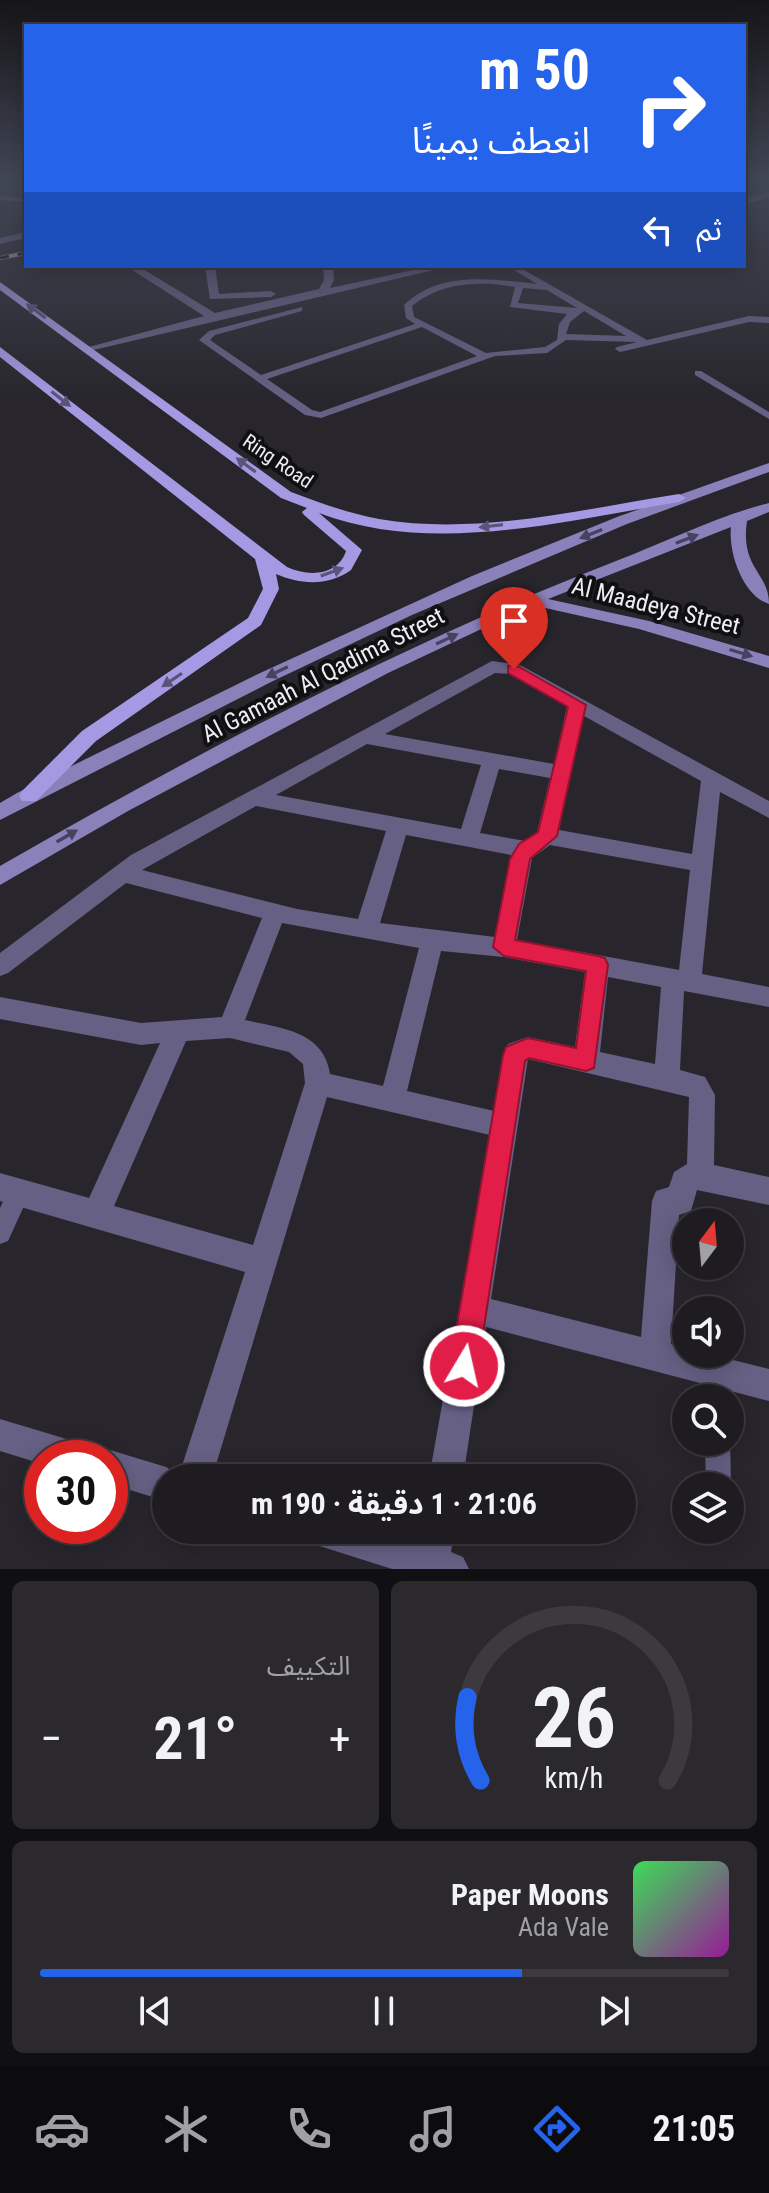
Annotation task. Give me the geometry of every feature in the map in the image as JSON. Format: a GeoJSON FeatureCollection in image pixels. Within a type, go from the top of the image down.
{"type":"FeatureCollection","features":[{"type":"Feature","properties":{"kind":"main road","name":"Ring Road"},"geometry":{"type":"LineString","coordinates":[[2,287],[286,495],[356,520],[442,529],[490,527],[679,498]]}},
{"type":"Feature","properties":{"kind":"main road"},"geometry":{"type":"LineString","coordinates":[[0,351],[286,573],[304,577],[333,573],[352,560],[354,550],[346,540],[286,495]]}},
{"type":"Feature","properties":{"kind":"main road","name":"Al Gamaah Al Qadima Street"},"geometry":{"type":"LineString","coordinates":[[0,812],[445,592],[679,498],[769,467]]}},
{"type":"Feature","properties":{"kind":"main road","name":"Al Gamaah Al Qadima Street"},"geometry":{"type":"LineString","coordinates":[[0,876],[121,806],[382,669],[530,600],[769,507]]}},
{"type":"Feature","properties":{"kind":"main road","name":"Al Maadeya Street"},"geometry":{"type":"LineString","coordinates":[[740,518],[735,544],[746,573],[769,599]]}},
{"type":"Feature","properties":{"kind":"main road"},"geometry":{"type":"LineString","coordinates":[[29,796],[89,736],[255,621],[271,589],[267,566],[261,556]]}},
{"type":"Feature","properties":{"kind":"main road","name":"Al Maadeya Street"},"geometry":{"type":"LineString","coordinates":[[530,600],[643,625],[769,662]]}},
{"type":"Feature","properties":{"kind":"street"},"geometry":{"type":"LineString","coordinates":[[134,268],[213,317]]}},
{"type":"Feature","properties":{"kind":"street"},"geometry":{"type":"LineString","coordinates":[[210,268],[214,297]]}},
{"type":"Feature","properties":{"kind":"street"},"geometry":{"type":"LineString","coordinates":[[323,292],[329,280],[328,268]]}},
{"type":"Feature","properties":{"kind":"street"},"geometry":{"type":"LineString","coordinates":[[89,350],[213,317],[437,268]]}},
{"type":"Feature","properties":{"kind":"street"},"geometry":{"type":"LineString","coordinates":[[191,303],[214,297],[323,292]]}},
{"type":"Feature","properties":{"kind":"street"},"geometry":{"type":"LineString","coordinates":[[0,966],[120,873],[492,667],[514,669],[769,810]]}},
{"type":"Feature","properties":{"kind":"street"},"geometry":{"type":"LineString","coordinates":[[547,836],[577,705]]}},
{"type":"Feature","properties":{"kind":"street"},"geometry":{"type":"LineString","coordinates":[[363,737],[562,773]]}},
{"type":"Feature","properties":{"kind":"street"},"geometry":{"type":"LineString","coordinates":[[468,839],[492,760]]}},
{"type":"Feature","properties":{"kind":"street"},"geometry":{"type":"LineString","coordinates":[[667,1078],[702,864],[711,778]]}},
{"type":"Feature","properties":{"kind":"street"},"geometry":{"type":"LineString","coordinates":[[252,798],[525,849]]}},
{"type":"Feature","properties":{"kind":"street"},"geometry":{"type":"LineString","coordinates":[[366,930],[398,826]]}},
{"type":"Feature","properties":{"kind":"street"},"geometry":{"type":"LineString","coordinates":[[504,947],[520,859],[525,849],[547,836],[702,864]]}},
{"type":"Feature","properties":{"kind":"street"},"geometry":{"type":"LineString","coordinates":[[120,873],[275,913],[432,941],[504,947],[769,997]]}},
{"type":"Feature","properties":{"kind":"street"},"geometry":{"type":"LineString","coordinates":[[230,1027],[275,913]]}},
{"type":"Feature","properties":{"kind":"street"},"geometry":{"type":"LineString","coordinates":[[392,1100],[432,941]]}},
{"type":"Feature","properties":{"kind":"street"},"geometry":{"type":"LineString","coordinates":[[586,1060],[598,965]]}},
{"type":"Feature","properties":{"kind":"street"},"geometry":{"type":"LineString","coordinates":[[0,1008],[141,1034],[230,1027],[307,1049],[319,1070],[318,1083],[199,1464]]}},
{"type":"Feature","properties":{"kind":"street"},"geometry":{"type":"LineString","coordinates":[[96,1215],[178,1032]]}},
{"type":"Feature","properties":{"kind":"street"},"geometry":{"type":"LineString","coordinates":[[448,1464],[514,1055],[520,1049],[528,1048],[692,1084],[701,1091],[700,1175]]}},
{"type":"Feature","properties":{"kind":"street"},"geometry":{"type":"LineString","coordinates":[[318,1083],[502,1125]]}},
{"type":"Feature","properties":{"kind":"street"},"geometry":{"type":"LineString","coordinates":[[655,1356],[664,1203],[681,1201],[686,1178],[700,1175],[769,1191]]}},
{"type":"Feature","properties":{"kind":"street"},"geometry":{"type":"LineString","coordinates":[[9,1190],[262,1262]]}},
{"type":"Feature","properties":{"kind":"street"},"geometry":{"type":"LineString","coordinates":[[473,1309],[655,1356],[716,1384]]}},
{"type":"Feature","properties":{"kind":"street"},"geometry":{"type":"LineString","coordinates":[[744,1385],[769,1385]]}},
{"type":"Feature","properties":{"kind":"street"},"geometry":{"type":"LineString","coordinates":[[0,1435],[24,1442]]}},
{"type":"Feature","properties":{"kind":"street"},"geometry":{"type":"LineString","coordinates":[[128,1472],[152,1480]]}},
{"type":"Feature","properties":{"kind":"street"},"geometry":{"type":"LineString","coordinates":[[348,1544],[376,1558],[440,1554]]}},
{"type":"Feature","properties":{"kind":"lane"},"geometry":{"type":"LineString","coordinates":[[514,268],[579,310],[675,353]]}},
{"type":"Feature","properties":{"kind":"lane"},"geometry":{"type":"LineString","coordinates":[[485,356],[420,325],[410,318],[408,305],[433,289],[462,281],[549,288]]}},
{"type":"Feature","properties":{"kind":"lane"},"geometry":{"type":"LineString","coordinates":[[520,285],[513,305],[579,310]]}},
{"type":"Feature","properties":{"kind":"lane"},"geometry":{"type":"LineString","coordinates":[[299,309],[205,337],[205,342],[309,413],[321,415],[485,356],[547,350],[559,345],[562,324],[579,310]]}},
{"type":"Feature","properties":{"kind":"lane"},"geometry":{"type":"LineString","coordinates":[[620,349],[749,319],[769,320]]}},
{"type":"Feature","properties":{"kind":"lane"},"geometry":{"type":"LineString","coordinates":[[258,379],[420,325]]}},
{"type":"Feature","properties":{"kind":"lane"},"geometry":{"type":"LineString","coordinates":[[561,337],[646,341]]}},
{"type":"Feature","properties":{"kind":"lane"},"geometry":{"type":"LineString","coordinates":[[698,373],[769,416]]}},
{"type":"Feature","properties":{"kind":"lane"},"geometry":{"type":"LineString","coordinates":[[0,1233],[9,1190]]}},
{"type":"Feature","properties":{"kind":"railway"},"geometry":{"type":"LineString","coordinates":[[0,258],[24,253]]}},
{"type":"Feature","properties":{"kind":"route"},"geometry":{"type":"LineString","coordinates":[[464,1366],[514,1055],[520,1049],[528,1048],[586,1060],[598,965],[504,947],[520,859],[525,849],[547,836],[577,705],[514,669]]}}]}
